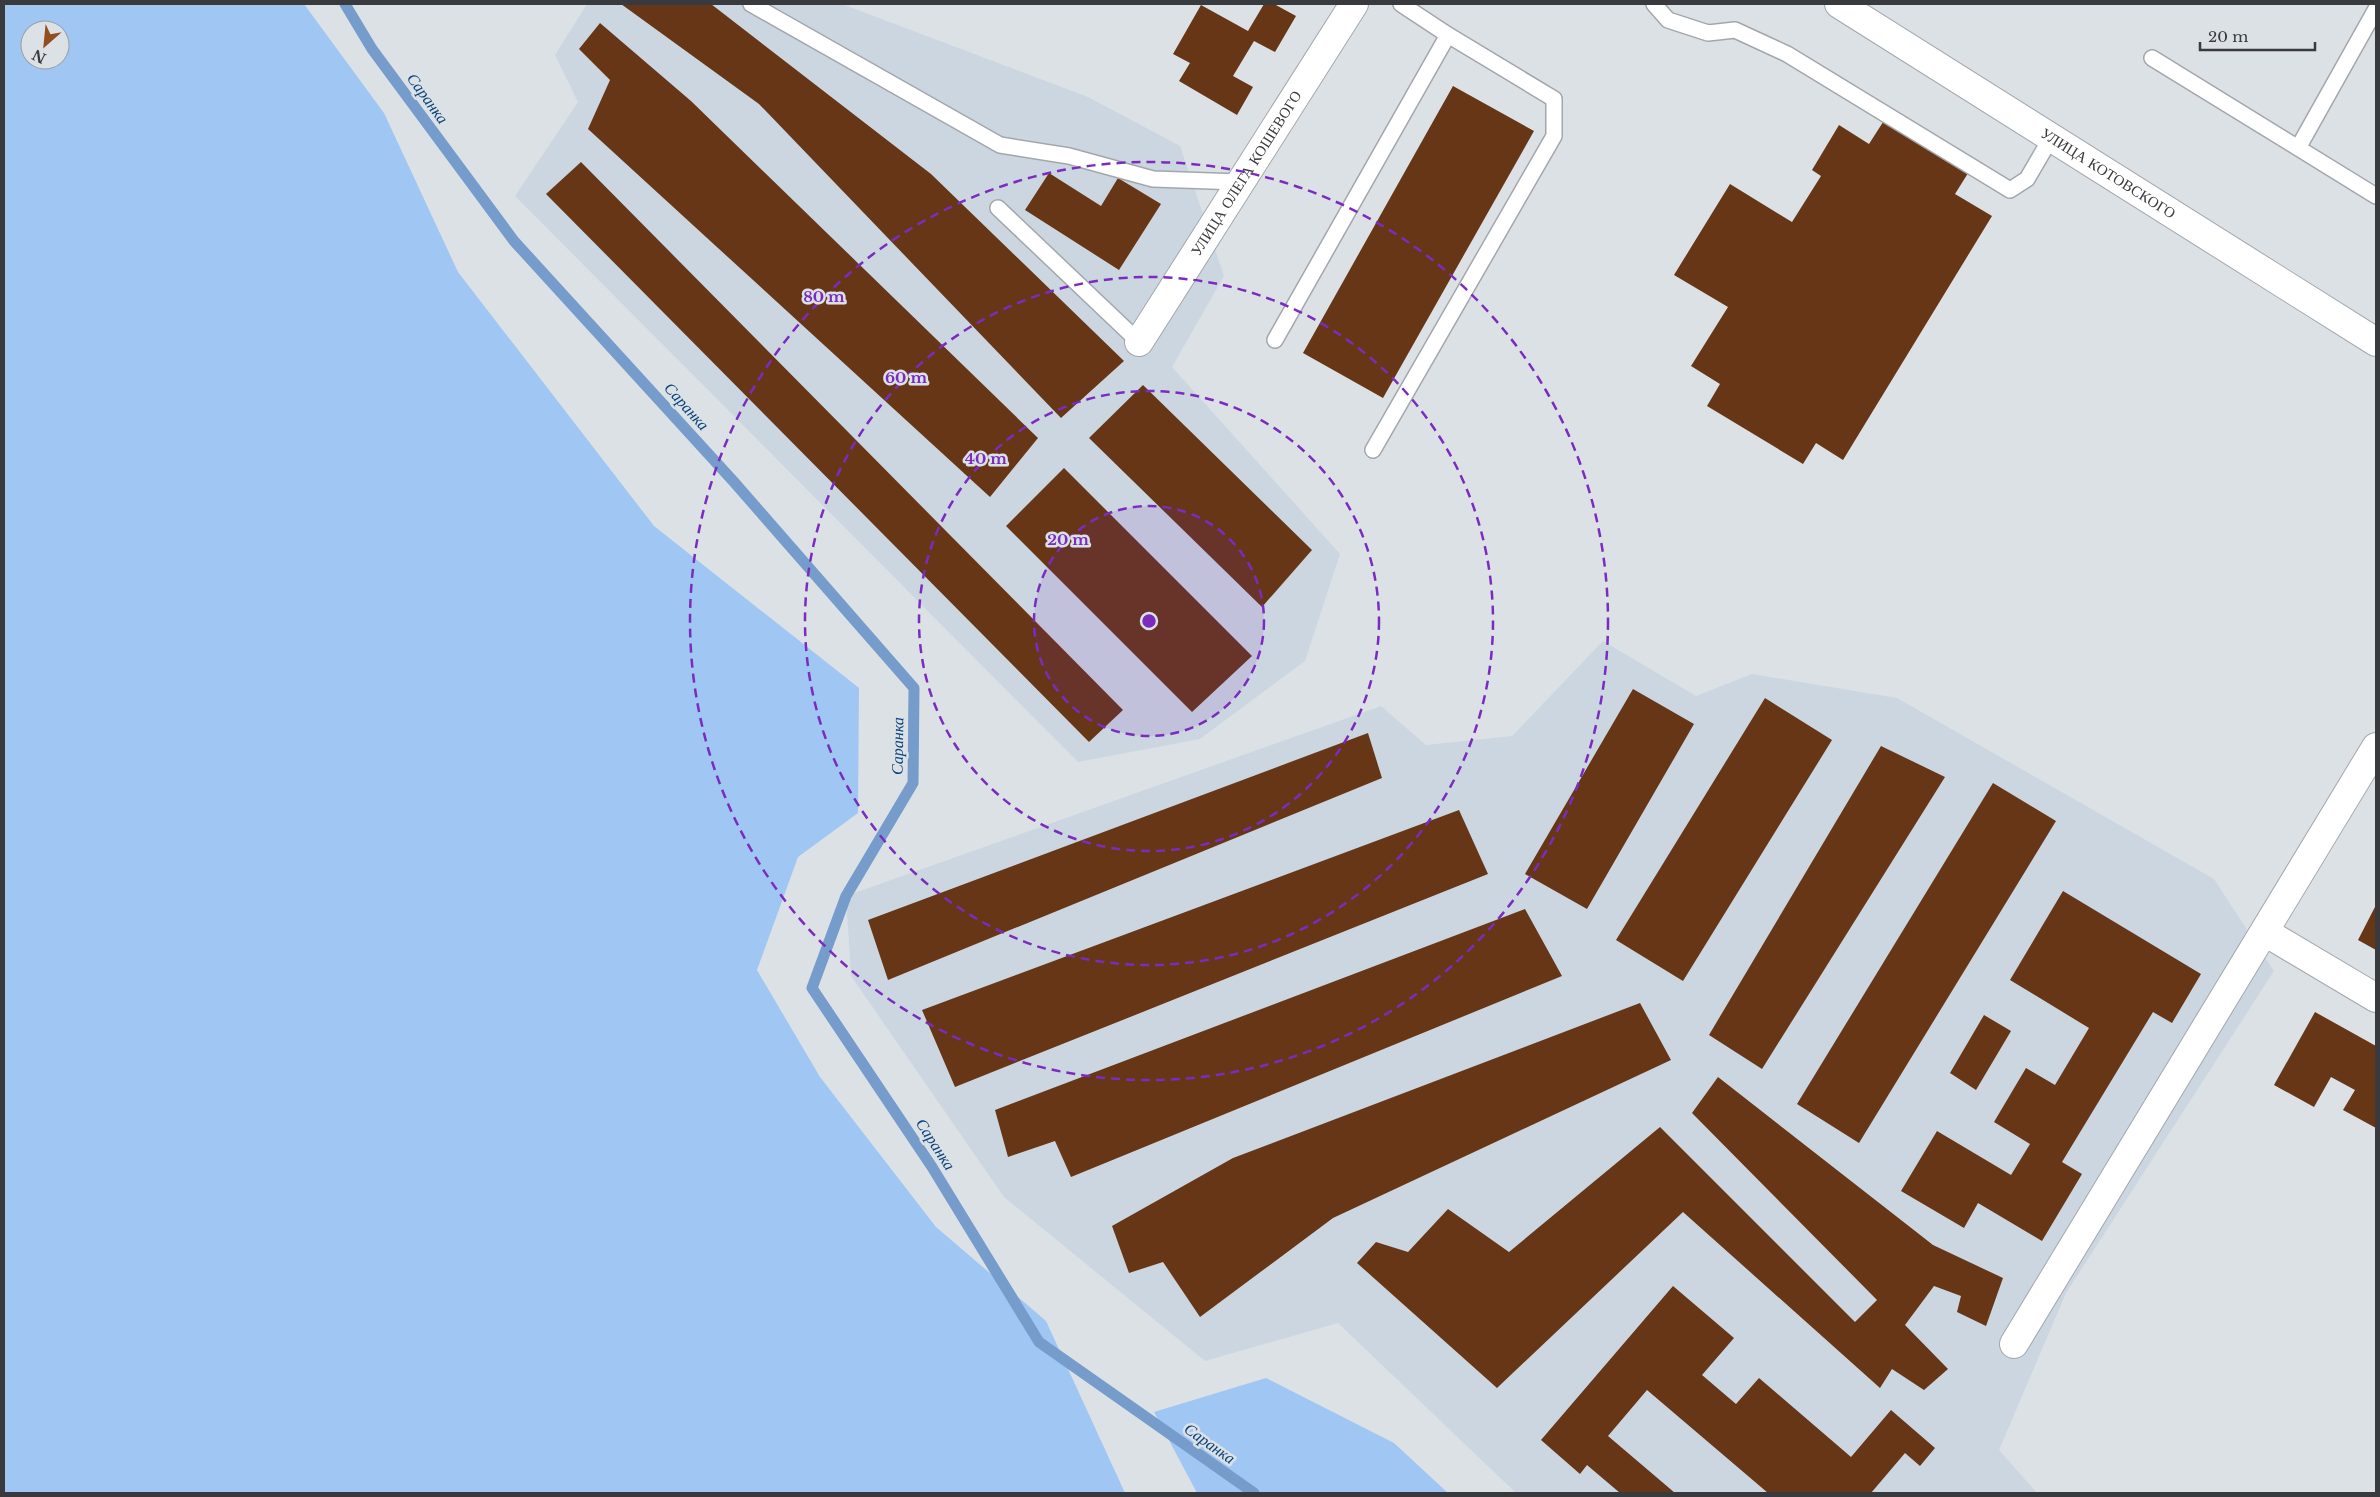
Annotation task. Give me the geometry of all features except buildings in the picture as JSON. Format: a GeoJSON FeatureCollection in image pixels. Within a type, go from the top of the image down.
{"type":"FeatureCollection","features":[{"type":"Feature","properties":{"kind":"street","name":"УЛИЦА ОЛЕГА КОШЕВОГО"},"geometry":{"type":"LineString","coordinates":[[1138,342],[1354,4]]}},
{"type":"Feature","properties":{"kind":"street","name":"УЛИЦА КОТОВСКОГО"},"geometry":{"type":"LineString","coordinates":[[1850,7],[2051,138],[2376,342]]}},
{"type":"Feature","properties":{"kind":"street"},"geometry":{"type":"LineString","coordinates":[[2014,1344],[2376,747]]}},
{"type":"Feature","properties":{"kind":"street"},"geometry":{"type":"LineString","coordinates":[[2264,932],[2376,998]]}},
{"type":"Feature","properties":{"kind":"lane"},"geometry":{"type":"LineString","coordinates":[[751,4],[1000,145],[1069,156],[1153,179],[1240,182]]}},
{"type":"Feature","properties":{"kind":"lane"},"geometry":{"type":"LineString","coordinates":[[1373,450],[1554,136],[1554,99],[1448,35],[1401,4]]}},
{"type":"Feature","properties":{"kind":"lane"},"geometry":{"type":"LineString","coordinates":[[1654,4],[1668,20],[1708,33],[1735,30],[1788,54],[2010,190],[2027,179],[2051,138]]}},
{"type":"Feature","properties":{"kind":"lane"},"geometry":{"type":"LineString","coordinates":[[2298,148],[2376,9]]}},
{"type":"Feature","properties":{"kind":"lane"},"geometry":{"type":"LineString","coordinates":[[1275,340],[1448,35]]}},
{"type":"Feature","properties":{"kind":"lane"},"geometry":{"type":"LineString","coordinates":[[2152,58],[2376,196]]}},
{"type":"Feature","properties":{"kind":"lane"},"geometry":{"type":"LineString","coordinates":[[998,208],[1138,342]]}},
{"type":"Feature","properties":{"kind":"shaded area"},"geometry":{"type":"Polygon","coordinates":[[[4,4],[304,4],[384,113],[458,272],[654,526],[859,688],[858,813],[798,857],[757,970],[820,1077],[936,1227],[1046,1321],[1125,1493],[4,1493],[4,4]]]}},
{"type":"Feature","properties":{"kind":"shaded area"},"geometry":{"type":"Polygon","coordinates":[[[587,4],[842,4],[1088,97],[1180,146],[1224,276],[1172,367],[1340,554],[1305,661],[1200,739],[1078,762],[515,196],[578,102],[555,55],[587,4]]]}},
{"type":"Feature","properties":{"kind":"shaded area"},"geometry":{"type":"Polygon","coordinates":[[[1603,641],[1696,696],[1752,674],[1897,698],[2214,879],[2274,971],[2066,1293],[1999,1450],[2037,1493],[1516,1493],[1338,1323],[1205,1361],[1004,1197],[851,976],[846,896],[1381,706],[1426,745],[1512,736],[1603,641]]]}},
{"type":"Feature","properties":{"kind":"shaded area"},"geometry":{"type":"Polygon","coordinates":[[[1266,1378],[1394,1443],[1448,1493],[1197,1493],[1154,1412],[1266,1378]]]}},
{"type":"Feature","properties":{"kind":"waterway","name":"Саранка"},"geometry":{"type":"LineString","coordinates":[[345,4],[372,49],[514,241],[734,482],[914,688],[913,783],[846,896],[812,988],[932,1167],[1039,1342],[1254,1493]]}}]}
